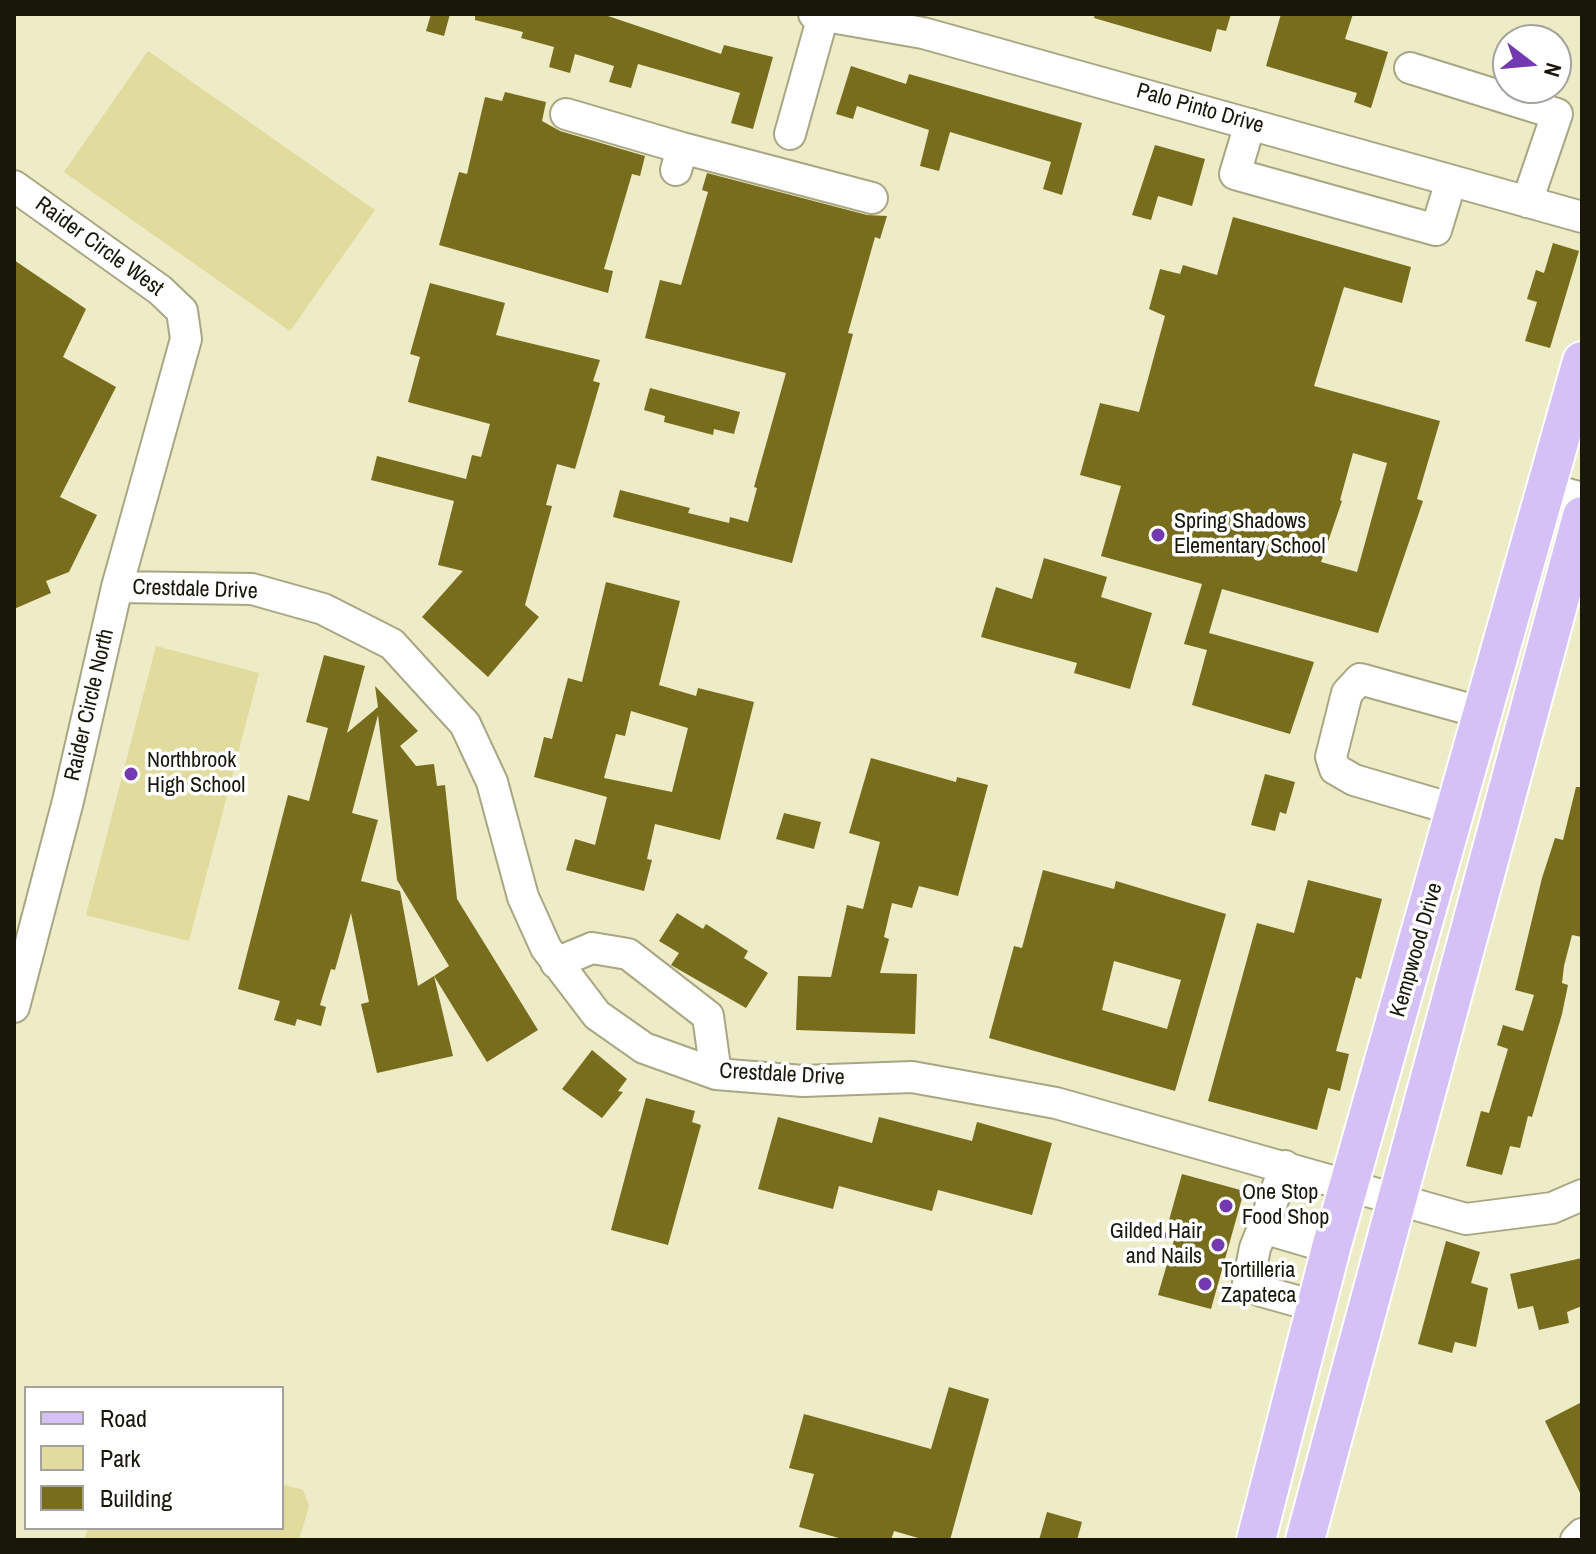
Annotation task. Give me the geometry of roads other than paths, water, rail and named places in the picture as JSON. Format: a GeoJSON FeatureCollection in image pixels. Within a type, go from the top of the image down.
{"type":"FeatureCollection","features":[{"type":"Feature","properties":{"kind":"main road","name":"Kempwood Drive"},"geometry":{"type":"LineString","coordinates":[[1256,1540],[1331,1248],[1352,1184],[1582,361]]}},
{"type":"Feature","properties":{"kind":"main road"},"geometry":{"type":"LineString","coordinates":[[1305,1540],[1582,516]]}},
{"type":"Feature","properties":{"kind":"main road"},"geometry":{"type":"LineString","coordinates":[[1482,717],[1524,732]]}},
{"type":"Feature","properties":{"kind":"main road"},"geometry":{"type":"LineString","coordinates":[[1417,949],[1463,961]]}},
{"type":"Feature","properties":{"kind":"main road"},"geometry":{"type":"LineString","coordinates":[[1287,1424],[1334,1436]]}},
{"type":"Feature","properties":{"kind":"street","name":"Palo Pinto Drive"},"geometry":{"type":"LineString","coordinates":[[819,15],[923,33],[1582,217]]}},
{"type":"Feature","properties":{"kind":"street"},"geometry":{"type":"LineString","coordinates":[[790,134],[819,15]]}},
{"type":"Feature","properties":{"kind":"street"},"geometry":{"type":"LineString","coordinates":[[1410,68],[1557,114],[1527,202]]}},
{"type":"Feature","properties":{"kind":"street"},"geometry":{"type":"LineString","coordinates":[[566,114],[679,159],[872,198]]}},
{"type":"Feature","properties":{"kind":"street"},"geometry":{"type":"LineString","coordinates":[[1250,124],[1235,174],[1436,230],[1451,181]]}},
{"type":"Feature","properties":{"kind":"street","name":"Raider Circle West"},"geometry":{"type":"LineString","coordinates":[[14,186],[160,290],[182,311]]}},
{"type":"Feature","properties":{"kind":"street","name":"Raider Circle North"},"geometry":{"type":"LineString","coordinates":[[14,1007],[68,801],[117,587],[186,339],[182,311]]}},
{"type":"Feature","properties":{"kind":"street"},"geometry":{"type":"LineString","coordinates":[[1545,488],[1582,498]]}},
{"type":"Feature","properties":{"kind":"street","name":"Crestdale Drive"},"geometry":{"type":"LineString","coordinates":[[117,587],[252,589],[323,609],[392,644],[465,724],[492,782],[523,897],[556,963],[597,1015],[644,1048],[716,1074],[803,1081],[912,1077],[1056,1103],[1352,1184],[1466,1219],[1552,1208],[1582,1195]]}},
{"type":"Feature","properties":{"kind":"street"},"geometry":{"type":"LineString","coordinates":[[1456,810],[1354,780],[1335,769],[1331,757],[1347,693],[1360,679],[1482,717]]}},
{"type":"Feature","properties":{"kind":"street"},"geometry":{"type":"LineString","coordinates":[[556,963],[592,948],[628,954],[708,1016],[716,1074]]}},
{"type":"Feature","properties":{"kind":"street"},"geometry":{"type":"LineString","coordinates":[[1285,1166],[1248,1283],[1261,1291],[1318,1307]]}},
{"type":"Feature","properties":{"kind":"street"},"geometry":{"type":"LineString","coordinates":[[1263,1228],[1331,1248]]}},
{"type":"Feature","properties":{"kind":"street"},"geometry":{"type":"LineString","coordinates":[[1576,1540],[1582,1534]]}},
{"type":"Feature","properties":{"kind":"place","name":"Spring Shadows Elementary School"},"geometry":{"type":"Point","coordinates":[1158,535]}},
{"type":"Feature","properties":{"kind":"place","name":"Northbrook High School"},"geometry":{"type":"Point","coordinates":[131,774]}},
{"type":"Feature","properties":{"kind":"place","name":"One Stop Food Shop"},"geometry":{"type":"Point","coordinates":[1226,1206]}},
{"type":"Feature","properties":{"kind":"place","name":"Gilded Hair and Nails"},"geometry":{"type":"Point","coordinates":[1218,1245]}},
{"type":"Feature","properties":{"kind":"place","name":"Tortilleria Zapateca"},"geometry":{"type":"Point","coordinates":[1205,1284]}}]}
